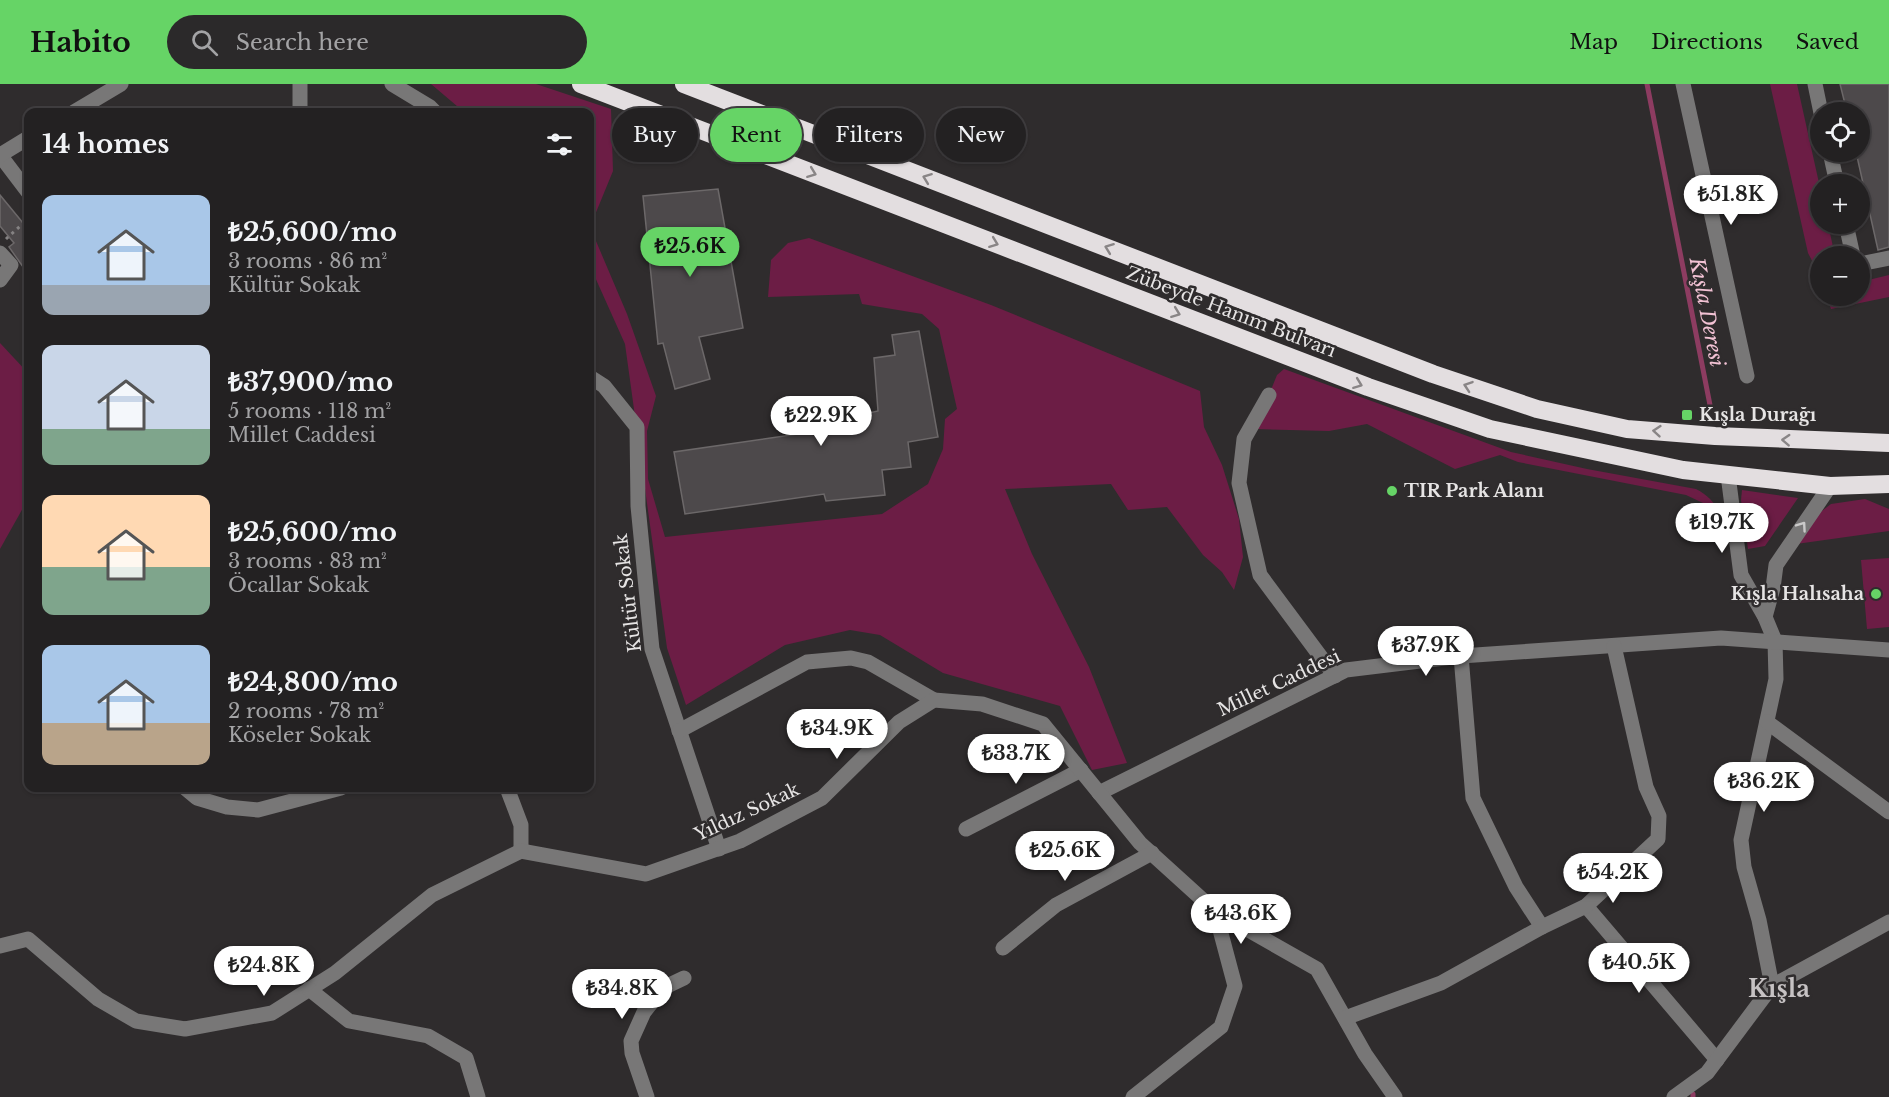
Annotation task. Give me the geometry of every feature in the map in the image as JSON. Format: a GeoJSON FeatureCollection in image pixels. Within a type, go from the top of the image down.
{"type":"FeatureCollection","features":[{"type":"Feature","properties":{"kind":"highway","name":"Zübeyde Hanım Bulvarı"},"geometry":{"type":"LineString","coordinates":[[581,84],[1368,387],[1490,429],[1683,470],[1830,486],[1889,484]]}},
{"type":"Feature","properties":{"kind":"highway","name":"Zübeyde Hanım Bulvarı"},"geometry":{"type":"LineString","coordinates":[[684,84],[1433,374],[1537,409],[1627,429],[1715,436],[1889,443]]}},
{"type":"Feature","properties":{"kind":"street"},"geometry":{"type":"LineString","coordinates":[[81,108],[121,84]]}},
{"type":"Feature","properties":{"kind":"street"},"geometry":{"type":"LineString","coordinates":[[300,84],[300,108]]}},
{"type":"Feature","properties":{"kind":"street"},"geometry":{"type":"LineString","coordinates":[[392,84],[431,108]]}},
{"type":"Feature","properties":{"kind":"street"},"geometry":{"type":"LineString","coordinates":[[1683,84],[1748,376]]}},
{"type":"Feature","properties":{"kind":"street"},"geometry":{"type":"LineString","coordinates":[[1815,84],[1819,102]]}},
{"type":"Feature","properties":{"kind":"street"},"geometry":{"type":"LineString","coordinates":[[24,140],[0,155],[24,187]]}},
{"type":"Feature","properties":{"kind":"street"},"geometry":{"type":"LineString","coordinates":[[0,253],[11,265],[0,280]]}},
{"type":"Feature","properties":{"kind":"street"},"geometry":{"type":"LineString","coordinates":[[1870,262],[1889,258]]}},
{"type":"Feature","properties":{"kind":"street","name":"Kültür Sokak"},"geometry":{"type":"LineString","coordinates":[[594,380],[604,386],[637,428],[638,506],[652,650],[718,849]]}},
{"type":"Feature","properties":{"kind":"street"},"geometry":{"type":"LineString","coordinates":[[1269,395],[1244,439],[1239,483],[1260,575],[1335,676]]}},
{"type":"Feature","properties":{"kind":"street"},"geometry":{"type":"LineString","coordinates":[[1728,476],[1742,575],[1775,641],[1776,679],[1741,840],[1744,867],[1759,920],[1772,986]]}},
{"type":"Feature","properties":{"kind":"street"},"geometry":{"type":"LineString","coordinates":[[1765,617],[1773,588],[1776,565],[1830,486]]}},
{"type":"Feature","properties":{"kind":"street","name":"Millet Caddesi"},"geometry":{"type":"LineString","coordinates":[[1099,793],[1346,670],[1461,656],[1721,638],[1889,650]]}},
{"type":"Feature","properties":{"kind":"street"},"geometry":{"type":"LineString","coordinates":[[1345,1018],[1441,983],[1542,927],[1586,906],[1658,839],[1659,816],[1646,787],[1614,646]]}},
{"type":"Feature","properties":{"kind":"street"},"geometry":{"type":"LineString","coordinates":[[1461,656],[1473,798],[1516,887],[1542,927]]}},
{"type":"Feature","properties":{"kind":"street"},"geometry":{"type":"LineString","coordinates":[[679,731],[807,663],[851,658],[868,662],[934,700],[982,704],[1043,724],[1140,843],[1215,911],[1317,969],[1365,1054],[1395,1097]]}},
{"type":"Feature","properties":{"kind":"street","name":"Yıldız Sokak"},"geometry":{"type":"LineString","coordinates":[[521,851],[646,874],[740,841],[822,798],[899,723],[934,700]]}},
{"type":"Feature","properties":{"kind":"street"},"geometry":{"type":"LineString","coordinates":[[1767,722],[1889,812]]}},
{"type":"Feature","properties":{"kind":"street"},"geometry":{"type":"LineString","coordinates":[[966,829],[1081,770]]}},
{"type":"Feature","properties":{"kind":"street"},"geometry":{"type":"LineString","coordinates":[[190,792],[197,798],[227,807],[258,810],[326,792]]}},
{"type":"Feature","properties":{"kind":"street"},"geometry":{"type":"LineString","coordinates":[[0,946],[28,939],[98,999],[136,1021],[184,1029],[272,1012],[335,973],[432,895],[521,851],[521,825],[509,792]]}},
{"type":"Feature","properties":{"kind":"street"},"geometry":{"type":"LineString","coordinates":[[1003,948],[1056,905],[1152,853]]}},
{"type":"Feature","properties":{"kind":"street"},"geometry":{"type":"LineString","coordinates":[[1586,906],[1717,1060]]}},
{"type":"Feature","properties":{"kind":"street"},"geometry":{"type":"LineString","coordinates":[[1133,1097],[1221,1027],[1235,986],[1215,911]]}},
{"type":"Feature","properties":{"kind":"street"},"geometry":{"type":"LineString","coordinates":[[1674,1097],[1707,1073],[1772,986],[1889,922]]}},
{"type":"Feature","properties":{"kind":"street"},"geometry":{"type":"LineString","coordinates":[[647,1097],[632,1053],[631,1041],[644,1012],[663,988],[684,978]]}},
{"type":"Feature","properties":{"kind":"street"},"geometry":{"type":"LineString","coordinates":[[309,989],[349,1021],[428,1036],[466,1058],[478,1097]]}},
{"type":"Feature","properties":{"kind":"path"},"geometry":{"type":"LineString","coordinates":[[0,244],[24,223]]}},
{"type":"Feature","properties":{"kind":"shaded area"},"geometry":{"type":"Polygon","coordinates":[[[431,84],[536,84],[611,109],[613,171],[594,217],[594,108],[459,108],[431,84]]]}},
{"type":"Feature","properties":{"kind":"shaded area"},"geometry":{"type":"Polygon","coordinates":[[[1770,84],[1797,84],[1810,142],[1810,162],[1814,162],[1817,174],[1810,174],[1810,234],[1830,234],[1833,246],[1810,246],[1810,257],[1770,84]]]}},
{"type":"Feature","properties":{"kind":"shaded area"},"geometry":{"type":"Polygon","coordinates":[[[594,236],[627,314],[656,396],[647,431],[648,479],[665,537],[882,514],[928,484],[943,449],[945,419],[957,409],[939,329],[922,314],[862,304],[859,294],[768,297],[771,260],[788,243],[809,238],[991,305],[1200,391],[1204,427],[1222,465],[1239,519],[1243,557],[1234,590],[1222,572],[1203,555],[1167,507],[1128,510],[1111,484],[1005,489],[1032,554],[1089,667],[1127,763],[1092,770],[1060,706],[943,673],[880,635],[850,630],[785,645],[686,705],[667,648],[625,344],[594,275],[594,236]]]}},
{"type":"Feature","properties":{"kind":"shaded area"},"geometry":{"type":"Polygon","coordinates":[[[1889,275],[1889,297],[1870,301],[1870,280],[1889,275]]]}},
{"type":"Feature","properties":{"kind":"shaded area"},"geometry":{"type":"Polygon","coordinates":[[[1830,306],[1846,306],[1831,309],[1830,306]]]}},
{"type":"Feature","properties":{"kind":"shaded area"},"geometry":{"type":"Polygon","coordinates":[[[0,343],[24,369],[24,506],[0,549],[0,343]]]}},
{"type":"Feature","properties":{"kind":"shaded area"},"geometry":{"type":"Polygon","coordinates":[[[1284,369],[1511,452],[1696,489],[1705,494],[1716,506],[1722,520],[1726,546],[1716,541],[1703,503],[1686,495],[1518,462],[1500,455],[1455,469],[1367,424],[1329,431],[1255,429],[1277,375],[1284,369]]]}},
{"type":"Feature","properties":{"kind":"shaded area"},"geometry":{"type":"Polygon","coordinates":[[[1742,490],[1798,498],[1765,546],[1748,549],[1741,500],[1742,490]]]}},
{"type":"Feature","properties":{"kind":"shaded area"},"geometry":{"type":"Polygon","coordinates":[[[1865,499],[1889,509],[1889,531],[1789,545],[1814,517],[1831,504],[1865,499]]]}},
{"type":"Feature","properties":{"kind":"shaded area","name":"Kışla Halısaha"},"geometry":{"type":"Polygon","coordinates":[[[1889,558],[1889,627],[1867,629],[1861,560],[1889,558]]]}},
{"type":"Feature","properties":{"kind":"building"},"geometry":{"type":"Polygon","coordinates":[[[1840,84],[1889,84],[1889,247],[1878,250],[1870,214],[1870,174],[1861,174],[1858,162],[1870,162],[1870,102],[1844,102],[1840,84]]]}},
{"type":"Feature","properties":{"kind":"building"},"geometry":{"type":"Polygon","coordinates":[[[718,189],[743,328],[699,337],[710,379],[675,389],[663,343],[658,344],[643,196],[718,189]]]}},
{"type":"Feature","properties":{"kind":"building"},"geometry":{"type":"Polygon","coordinates":[[[0,195],[24,224],[24,268],[9,247],[14,243],[0,226],[0,195]]]}},
{"type":"Feature","properties":{"kind":"building"},"geometry":{"type":"Polygon","coordinates":[[[919,331],[938,437],[908,442],[911,467],[882,470],[885,495],[826,501],[824,494],[685,514],[674,452],[812,432],[809,427],[878,411],[874,358],[895,355],[892,335],[919,331]]]}},
{"type":"Feature","properties":{"kind":"waterway","name":"Kışla Deresi"},"geometry":{"type":"LineString","coordinates":[[1647,84],[1710,405]]}},
{"type":"Feature","properties":{"kind":"place","name":"Kışla Durağı"},"geometry":{"type":"Point","coordinates":[1687,415]}},
{"type":"Feature","properties":{"kind":"place","name":"TIR Park Alanı"},"geometry":{"type":"Point","coordinates":[1392,491]}},
{"type":"Feature","properties":{"kind":"place","name":"Kışla Halısaha"},"geometry":{"type":"Point","coordinates":[1876,594]}},
{"type":"Feature","properties":{"kind":"district","name":"Kışla"},"geometry":{"type":"Point","coordinates":[1779,989]}}]}
